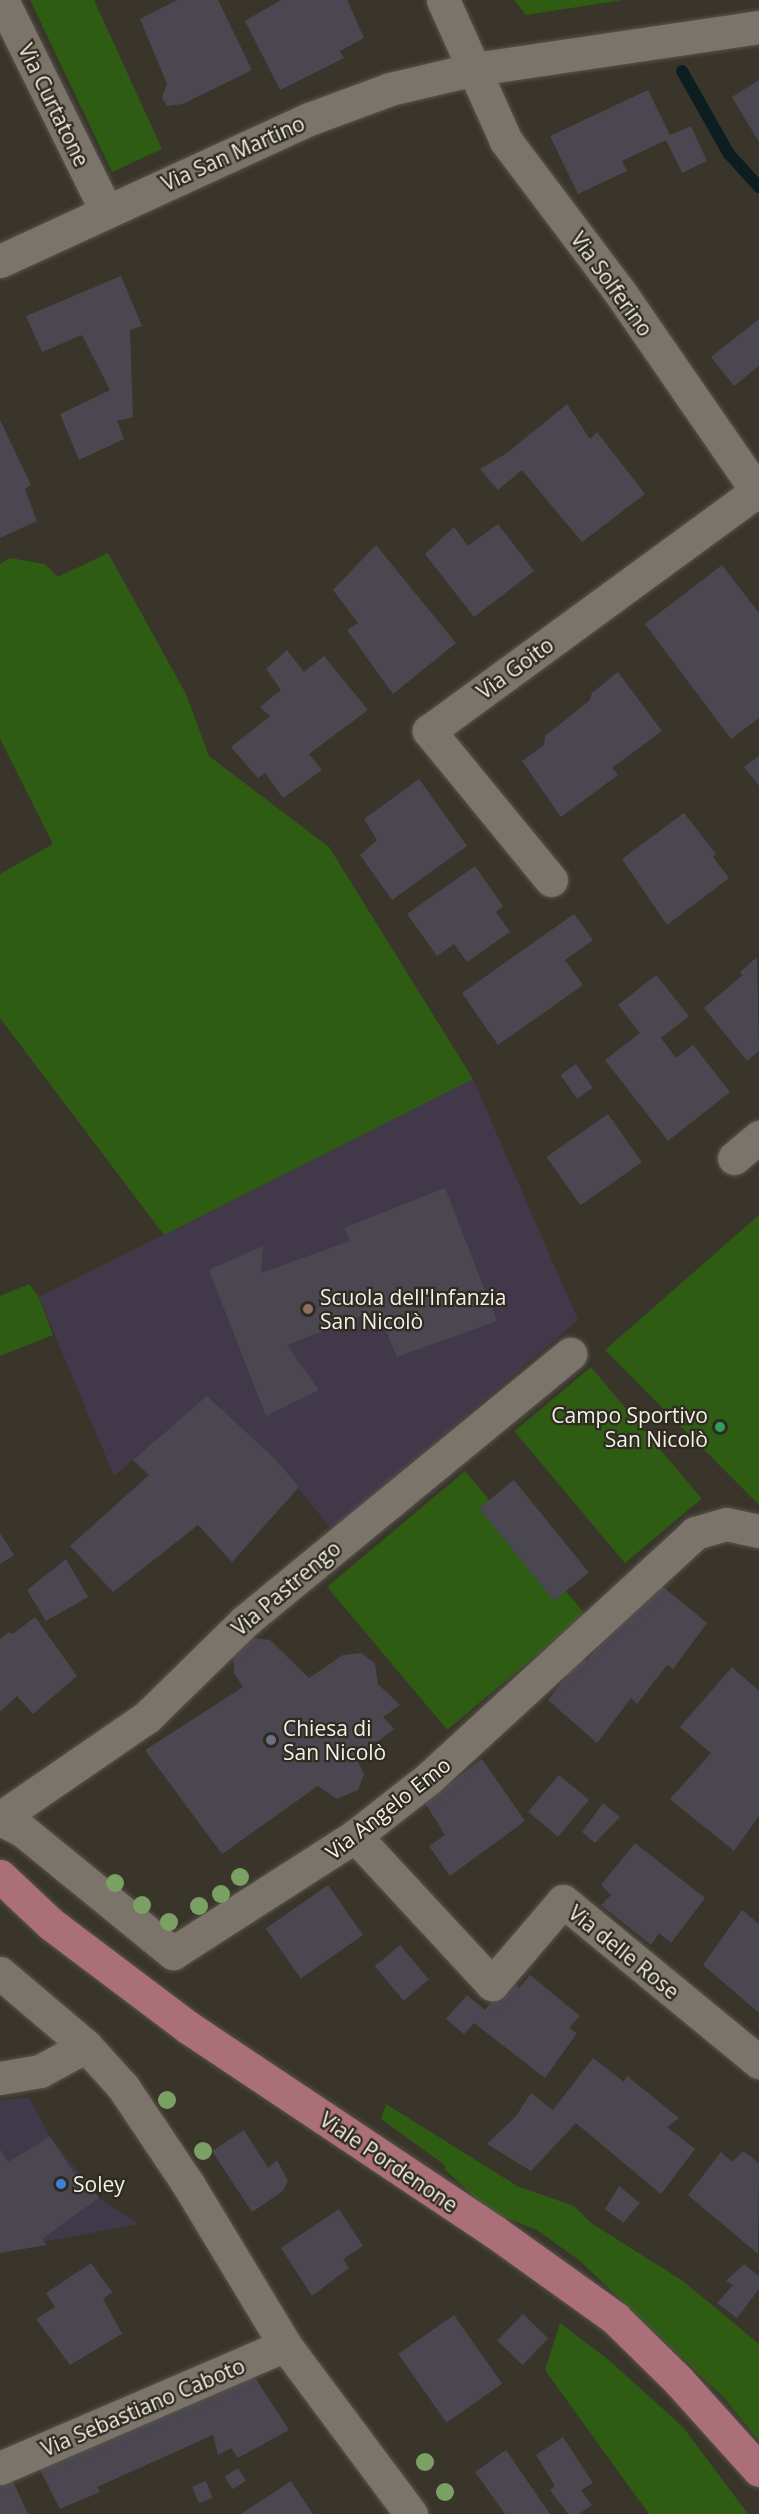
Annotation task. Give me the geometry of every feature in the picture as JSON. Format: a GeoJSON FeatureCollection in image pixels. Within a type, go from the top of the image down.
{"type":"FeatureCollection","features":[{"type":"Feature","properties":{"kind":"main road","name":"Viale Pordenone"},"geometry":{"type":"LineString","coordinates":[[0,1876],[51,1924],[127,1983],[495,2232],[615,2318],[678,2380],[759,2470]]}},
{"type":"Feature","properties":{"kind":"street","name":"Via Curtatone"},"geometry":{"type":"LineString","coordinates":[[2,0],[106,210]]}},
{"type":"Feature","properties":{"kind":"street"},"geometry":{"type":"LineString","coordinates":[[444,0],[475,69]]}},
{"type":"Feature","properties":{"kind":"street","name":"Via San Martino"},"geometry":{"type":"LineString","coordinates":[[0,261],[106,210],[309,120],[390,89],[475,69],[759,27]]}},
{"type":"Feature","properties":{"kind":"street","name":"Via Solferino"},"geometry":{"type":"LineString","coordinates":[[475,69],[506,141],[619,291],[758,492]]}},
{"type":"Feature","properties":{"kind":"street","name":"Via Goito"},"geometry":{"type":"LineString","coordinates":[[551,880],[429,731],[758,492]]}},
{"type":"Feature","properties":{"kind":"street"},"geometry":{"type":"LineString","coordinates":[[734,1158],[759,1137]]}},
{"type":"Feature","properties":{"kind":"street","name":"Via Pastrengo"},"geometry":{"type":"LineString","coordinates":[[0,1818],[147,1717],[245,1621],[570,1354]]}},
{"type":"Feature","properties":{"kind":"street","name":"Via Angelo Emo"},"geometry":{"type":"LineString","coordinates":[[0,1818],[22,1830],[173,1953],[355,1836],[480,1734],[695,1533],[726,1524],[759,1531]]}},
{"type":"Feature","properties":{"kind":"street","name":"Via delle Rose"},"geometry":{"type":"LineString","coordinates":[[355,1836],[492,1984],[563,1901],[759,2062]]}},
{"type":"Feature","properties":{"kind":"street"},"geometry":{"type":"LineString","coordinates":[[0,1973],[86,2046],[123,2087],[175,2165],[285,2345],[411,2514]]}},
{"type":"Feature","properties":{"kind":"street"},"geometry":{"type":"LineString","coordinates":[[0,2078],[40,2071],[86,2046]]}},
{"type":"Feature","properties":{"kind":"street","name":"Via Sebastiano Caboto"},"geometry":{"type":"LineString","coordinates":[[0,2468],[285,2345]]}},
{"type":"Feature","properties":{"kind":"shaded area","name":"Scuola dell'Infanzia San Nicolò"},"geometry":{"type":"Polygon","coordinates":[[[473,1079],[578,1320],[332,1530],[274,1458],[207,1397],[114,1476],[39,1297],[473,1079]]]}},
{"type":"Feature","properties":{"kind":"shaded area"},"geometry":{"type":"Polygon","coordinates":[[[29,2097],[50,2137],[99,2198],[139,2224],[0,2250],[0,2100],[29,2097]]]}},
{"type":"Feature","properties":{"kind":"green space"},"geometry":{"type":"Polygon","coordinates":[[[30,0],[94,0],[162,149],[112,172],[30,0]]]}},
{"type":"Feature","properties":{"kind":"green space"},"geometry":{"type":"Polygon","coordinates":[[[514,0],[623,0],[526,15],[514,0]]]}},
{"type":"Feature","properties":{"kind":"green space"},"geometry":{"type":"Polygon","coordinates":[[[108,553],[186,694],[209,756],[329,847],[473,1079],[164,1235],[0,1018],[0,874],[53,844],[0,739],[0,564],[10,558],[45,564],[58,577],[108,553]]]}},
{"type":"Feature","properties":{"kind":"green space","name":"Campo Sportivo San Nicolò"},"geometry":{"type":"Polygon","coordinates":[[[759,1215],[759,1505],[605,1350],[759,1215]]]}},
{"type":"Feature","properties":{"kind":"green space"},"geometry":{"type":"Polygon","coordinates":[[[29,1284],[39,1297],[53,1335],[0,1356],[0,1296],[29,1284]]]}},
{"type":"Feature","properties":{"kind":"green space"},"geometry":{"type":"Polygon","coordinates":[[[591,1367],[702,1499],[625,1563],[514,1431],[591,1367]]]}},
{"type":"Feature","properties":{"kind":"green space"},"geometry":{"type":"Polygon","coordinates":[[[465,1471],[585,1614],[447,1730],[327,1587],[465,1471]]]}},
{"type":"Feature","properties":{"kind":"green space"},"geometry":{"type":"Polygon","coordinates":[[[386,2104],[517,2186],[574,2206],[591,2223],[683,2281],[759,2344],[759,2441],[724,2398],[579,2260],[537,2230],[491,2212],[444,2169],[446,2166],[381,2119],[386,2104]]]}},
{"type":"Feature","properties":{"kind":"green space"},"geometry":{"type":"Polygon","coordinates":[[[560,2323],[610,2361],[683,2427],[748,2514],[649,2514],[545,2370],[560,2323]]]}},
{"type":"Feature","properties":{"kind":"building"},"geometry":{"type":"Polygon","coordinates":[[[177,0],[218,0],[252,70],[183,104],[167,106],[162,98],[167,84],[140,19],[177,0]]]}},
{"type":"Feature","properties":{"kind":"building"},"geometry":{"type":"Polygon","coordinates":[[[281,0],[347,0],[364,38],[340,51],[344,58],[280,90],[245,21],[281,0]]]}},
{"type":"Feature","properties":{"kind":"building"},"geometry":{"type":"Polygon","coordinates":[[[759,80],[759,142],[732,97],[759,80]]]}},
{"type":"Feature","properties":{"kind":"building"},"geometry":{"type":"Polygon","coordinates":[[[648,90],[670,135],[691,126],[707,161],[682,173],[666,140],[622,161],[627,171],[578,194],[550,136],[648,90]]]}},
{"type":"Feature","properties":{"kind":"building"},"geometry":{"type":"Polygon","coordinates":[[[121,276],[142,326],[130,330],[133,417],[117,421],[124,439],[79,460],[60,414],[110,390],[82,335],[42,352],[26,316],[121,276]]]}},
{"type":"Feature","properties":{"kind":"building"},"geometry":{"type":"Polygon","coordinates":[[[759,319],[759,366],[734,386],[711,357],[759,319]]]}},
{"type":"Feature","properties":{"kind":"building"},"geometry":{"type":"Polygon","coordinates":[[[567,404],[590,439],[597,432],[645,494],[582,542],[522,470],[498,490],[480,469],[507,453],[567,404]]]}},
{"type":"Feature","properties":{"kind":"building"},"geometry":{"type":"Polygon","coordinates":[[[0,420],[31,485],[25,489],[37,521],[0,538],[0,420]]]}},
{"type":"Feature","properties":{"kind":"building"},"geometry":{"type":"Polygon","coordinates":[[[498,524],[534,571],[474,617],[425,554],[454,527],[468,546],[498,524]]]}},
{"type":"Feature","properties":{"kind":"building"},"geometry":{"type":"Polygon","coordinates":[[[376,545],[456,643],[393,694],[347,630],[358,623],[333,590],[376,545]]]}},
{"type":"Feature","properties":{"kind":"building"},"geometry":{"type":"Polygon","coordinates":[[[722,565],[759,613],[759,718],[731,739],[645,624],[722,565]]]}},
{"type":"Feature","properties":{"kind":"building"},"geometry":{"type":"Polygon","coordinates":[[[287,650],[304,672],[324,656],[368,710],[309,754],[322,770],[283,798],[265,773],[258,778],[231,747],[270,716],[260,707],[281,690],[266,669],[287,650]]]}},
{"type":"Feature","properties":{"kind":"building"},"geometry":{"type":"Polygon","coordinates":[[[618,672],[662,731],[612,768],[618,775],[561,817],[522,761],[544,745],[545,736],[589,701],[592,693],[618,672]]]}},
{"type":"Feature","properties":{"kind":"building"},"geometry":{"type":"Polygon","coordinates":[[[759,756],[759,786],[744,767],[759,756]]]}},
{"type":"Feature","properties":{"kind":"building"},"geometry":{"type":"Polygon","coordinates":[[[419,779],[467,846],[392,900],[360,855],[377,840],[364,819],[419,779]]]}},
{"type":"Feature","properties":{"kind":"building"},"geometry":{"type":"Polygon","coordinates":[[[684,813],[716,854],[713,857],[729,878],[667,925],[622,859],[684,813]]]}},
{"type":"Feature","properties":{"kind":"building"},"geometry":{"type":"Polygon","coordinates":[[[475,866],[503,906],[496,912],[510,932],[467,962],[454,944],[437,956],[407,914],[475,866]]]}},
{"type":"Feature","properties":{"kind":"building"},"geometry":{"type":"Polygon","coordinates":[[[574,914],[593,940],[565,960],[583,985],[498,1045],[462,993],[574,914]]]}},
{"type":"Feature","properties":{"kind":"building"},"geometry":{"type":"Polygon","coordinates":[[[757,957],[759,1051],[747,1061],[704,1008],[743,975],[740,972],[757,957]]]}},
{"type":"Feature","properties":{"kind":"building"},"geometry":{"type":"Polygon","coordinates":[[[656,975],[689,1016],[661,1038],[676,1058],[693,1045],[730,1092],[668,1141],[605,1060],[640,1033],[618,1005],[656,975]]]}},
{"type":"Feature","properties":{"kind":"building"},"geometry":{"type":"Polygon","coordinates":[[[576,1064],[593,1088],[577,1099],[560,1075],[576,1064]]]}},
{"type":"Feature","properties":{"kind":"building"},"geometry":{"type":"Polygon","coordinates":[[[608,1114],[642,1162],[580,1205],[547,1157],[608,1114]]]}},
{"type":"Feature","properties":{"kind":"building"},"geometry":{"type":"Polygon","coordinates":[[[445,1188],[497,1321],[397,1357],[377,1310],[287,1345],[319,1390],[266,1416],[209,1270],[263,1246],[261,1273],[350,1241],[344,1228],[445,1188]]]}},
{"type":"Feature","properties":{"kind":"building"},"geometry":{"type":"Polygon","coordinates":[[[207,1396],[274,1458],[299,1487],[232,1562],[198,1525],[113,1592],[70,1546],[149,1475],[133,1460],[207,1396]]]}},
{"type":"Feature","properties":{"kind":"building"},"geometry":{"type":"Polygon","coordinates":[[[514,1480],[589,1572],[554,1601],[479,1508],[514,1480]]]}},
{"type":"Feature","properties":{"kind":"building"},"geometry":{"type":"Polygon","coordinates":[[[0,1533],[14,1555],[0,1564],[0,1533]]]}},
{"type":"Feature","properties":{"kind":"building"},"geometry":{"type":"Polygon","coordinates":[[[66,1559],[88,1597],[46,1621],[27,1590],[66,1559]]]}},
{"type":"Feature","properties":{"kind":"building"},"geometry":{"type":"Polygon","coordinates":[[[656,1581],[707,1623],[673,1669],[667,1665],[637,1704],[631,1698],[597,1743],[548,1700],[581,1657],[587,1661],[620,1617],[656,1581]]]}},
{"type":"Feature","properties":{"kind":"building"},"geometry":{"type":"Polygon","coordinates":[[[35,1617],[77,1676],[33,1714],[17,1696],[0,1712],[0,1639],[9,1632],[13,1634],[35,1617]]]}},
{"type":"Feature","properties":{"kind":"building","name":"Chiesa di San Nicolò"},"geometry":{"type":"Polygon","coordinates":[[[252,1638],[270,1640],[309,1678],[343,1655],[361,1653],[375,1663],[378,1684],[400,1705],[383,1717],[394,1729],[356,1758],[364,1774],[358,1790],[337,1799],[318,1786],[222,1854],[145,1750],[243,1687],[234,1673],[233,1656],[243,1641],[252,1638]]]}},
{"type":"Feature","properties":{"kind":"building"},"geometry":{"type":"Polygon","coordinates":[[[732,1667],[759,1691],[759,1816],[734,1851],[670,1799],[711,1753],[680,1727],[732,1667]]]}},
{"type":"Feature","properties":{"kind":"building"},"geometry":{"type":"Polygon","coordinates":[[[482,1759],[525,1821],[450,1876],[429,1846],[445,1835],[425,1803],[482,1759]]]}},
{"type":"Feature","properties":{"kind":"building"},"geometry":{"type":"Polygon","coordinates":[[[559,1775],[589,1800],[558,1837],[528,1812],[559,1775]]]}},
{"type":"Feature","properties":{"kind":"building"},"geometry":{"type":"Polygon","coordinates":[[[603,1803],[620,1817],[595,1843],[582,1832],[603,1803]]]}},
{"type":"Feature","properties":{"kind":"building"},"geometry":{"type":"Polygon","coordinates":[[[635,1843],[705,1898],[671,1943],[659,1933],[651,1945],[601,1905],[611,1895],[601,1885],[635,1843]]]}},
{"type":"Feature","properties":{"kind":"building"},"geometry":{"type":"Polygon","coordinates":[[[328,1885],[363,1935],[301,1979],[266,1929],[328,1885]]]}},
{"type":"Feature","properties":{"kind":"building"},"geometry":{"type":"Polygon","coordinates":[[[742,1910],[759,1924],[759,2013],[703,1965],[742,1910]]]}},
{"type":"Feature","properties":{"kind":"building"},"geometry":{"type":"Polygon","coordinates":[[[400,1945],[429,1979],[404,2001],[375,1966],[400,1945]]]}},
{"type":"Feature","properties":{"kind":"building"},"geometry":{"type":"Polygon","coordinates":[[[530,1975],[580,2016],[569,2028],[577,2033],[545,2078],[474,2023],[464,2034],[446,2019],[467,1995],[485,2010],[509,1979],[519,1988],[530,1975]]]}},
{"type":"Feature","properties":{"kind":"building"},"geometry":{"type":"Polygon","coordinates":[[[593,2058],[624,2082],[627,2076],[679,2118],[667,2127],[695,2149],[661,2194],[576,2123],[531,2171],[487,2144],[516,2116],[531,2093],[553,2110],[593,2058]]]}},
{"type":"Feature","properties":{"kind":"building"},"geometry":{"type":"Polygon","coordinates":[[[244,2130],[268,2168],[277,2160],[288,2181],[283,2191],[252,2212],[212,2151],[244,2130]]]}},
{"type":"Feature","properties":{"kind":"building"},"geometry":{"type":"Polygon","coordinates":[[[50,2137],[79,2181],[85,2176],[99,2198],[42,2239],[46,2245],[0,2253],[0,2149],[8,2162],[50,2137]]]}},
{"type":"Feature","properties":{"kind":"building"},"geometry":{"type":"Polygon","coordinates":[[[743,2151],[759,2163],[758,2254],[688,2195],[721,2152],[732,2162],[743,2151]]]}},
{"type":"Feature","properties":{"kind":"building"},"geometry":{"type":"Polygon","coordinates":[[[619,2186],[640,2203],[623,2223],[605,2209],[619,2186]]]}},
{"type":"Feature","properties":{"kind":"building"},"geometry":{"type":"Polygon","coordinates":[[[339,2209],[363,2246],[343,2259],[349,2268],[312,2296],[281,2248],[339,2209]]]}},
{"type":"Feature","properties":{"kind":"building"},"geometry":{"type":"Polygon","coordinates":[[[91,2263],[112,2292],[103,2299],[122,2334],[70,2365],[36,2319],[55,2307],[46,2293],[91,2263]]]}},
{"type":"Feature","properties":{"kind":"building"},"geometry":{"type":"Polygon","coordinates":[[[744,2264],[759,2276],[759,2289],[737,2318],[717,2303],[733,2285],[726,2281],[744,2264]]]}},
{"type":"Feature","properties":{"kind":"building"},"geometry":{"type":"Polygon","coordinates":[[[523,2314],[548,2338],[522,2365],[497,2341],[523,2314]]]}},
{"type":"Feature","properties":{"kind":"building"},"geometry":{"type":"Polygon","coordinates":[[[454,2315],[502,2384],[446,2423],[398,2354],[454,2315]]]}},
{"type":"Feature","properties":{"kind":"building"},"geometry":{"type":"Polygon","coordinates":[[[252,2373],[289,2430],[238,2458],[231,2448],[218,2455],[213,2435],[97,2487],[100,2492],[60,2509],[37,2464],[252,2373]]]}},
{"type":"Feature","properties":{"kind":"building"},"geometry":{"type":"Polygon","coordinates":[[[563,2437],[593,2483],[581,2490],[592,2505],[579,2514],[568,2514],[550,2490],[555,2486],[536,2455],[563,2437]]]}},
{"type":"Feature","properties":{"kind":"building"},"geometry":{"type":"Polygon","coordinates":[[[506,2450],[550,2514],[505,2514],[475,2472],[506,2450]]]}},
{"type":"Feature","properties":{"kind":"building"},"geometry":{"type":"Polygon","coordinates":[[[238,2468],[246,2481],[232,2489],[224,2476],[238,2468]]]}},
{"type":"Feature","properties":{"kind":"building"},"geometry":{"type":"Polygon","coordinates":[[[12,2479],[28,2514],[0,2514],[0,2484],[12,2479]]]}},
{"type":"Feature","properties":{"kind":"building"},"geometry":{"type":"Polygon","coordinates":[[[206,2481],[213,2498],[199,2503],[192,2487],[206,2481]]]}},
{"type":"Feature","properties":{"kind":"building"},"geometry":{"type":"Polygon","coordinates":[[[291,2481],[313,2514],[241,2514],[291,2481]]]}},
{"type":"Feature","properties":{"kind":"waterway"},"geometry":{"type":"LineString","coordinates":[[682,71],[729,154],[759,187]]}},
{"type":"Feature","properties":{"kind":"place","name":"Scuola dell'Infanzia San Nicolò"},"geometry":{"type":"Point","coordinates":[308,1309]}},
{"type":"Feature","properties":{"kind":"place","name":"Campo Sportivo San Nicolò"},"geometry":{"type":"Point","coordinates":[720,1427]}},
{"type":"Feature","properties":{"kind":"place","name":"Chiesa di San Nicolò"},"geometry":{"type":"Point","coordinates":[271,1740]}},
{"type":"Feature","properties":{"kind":"place","name":"Soley"},"geometry":{"type":"Point","coordinates":[61,2184]}}]}
